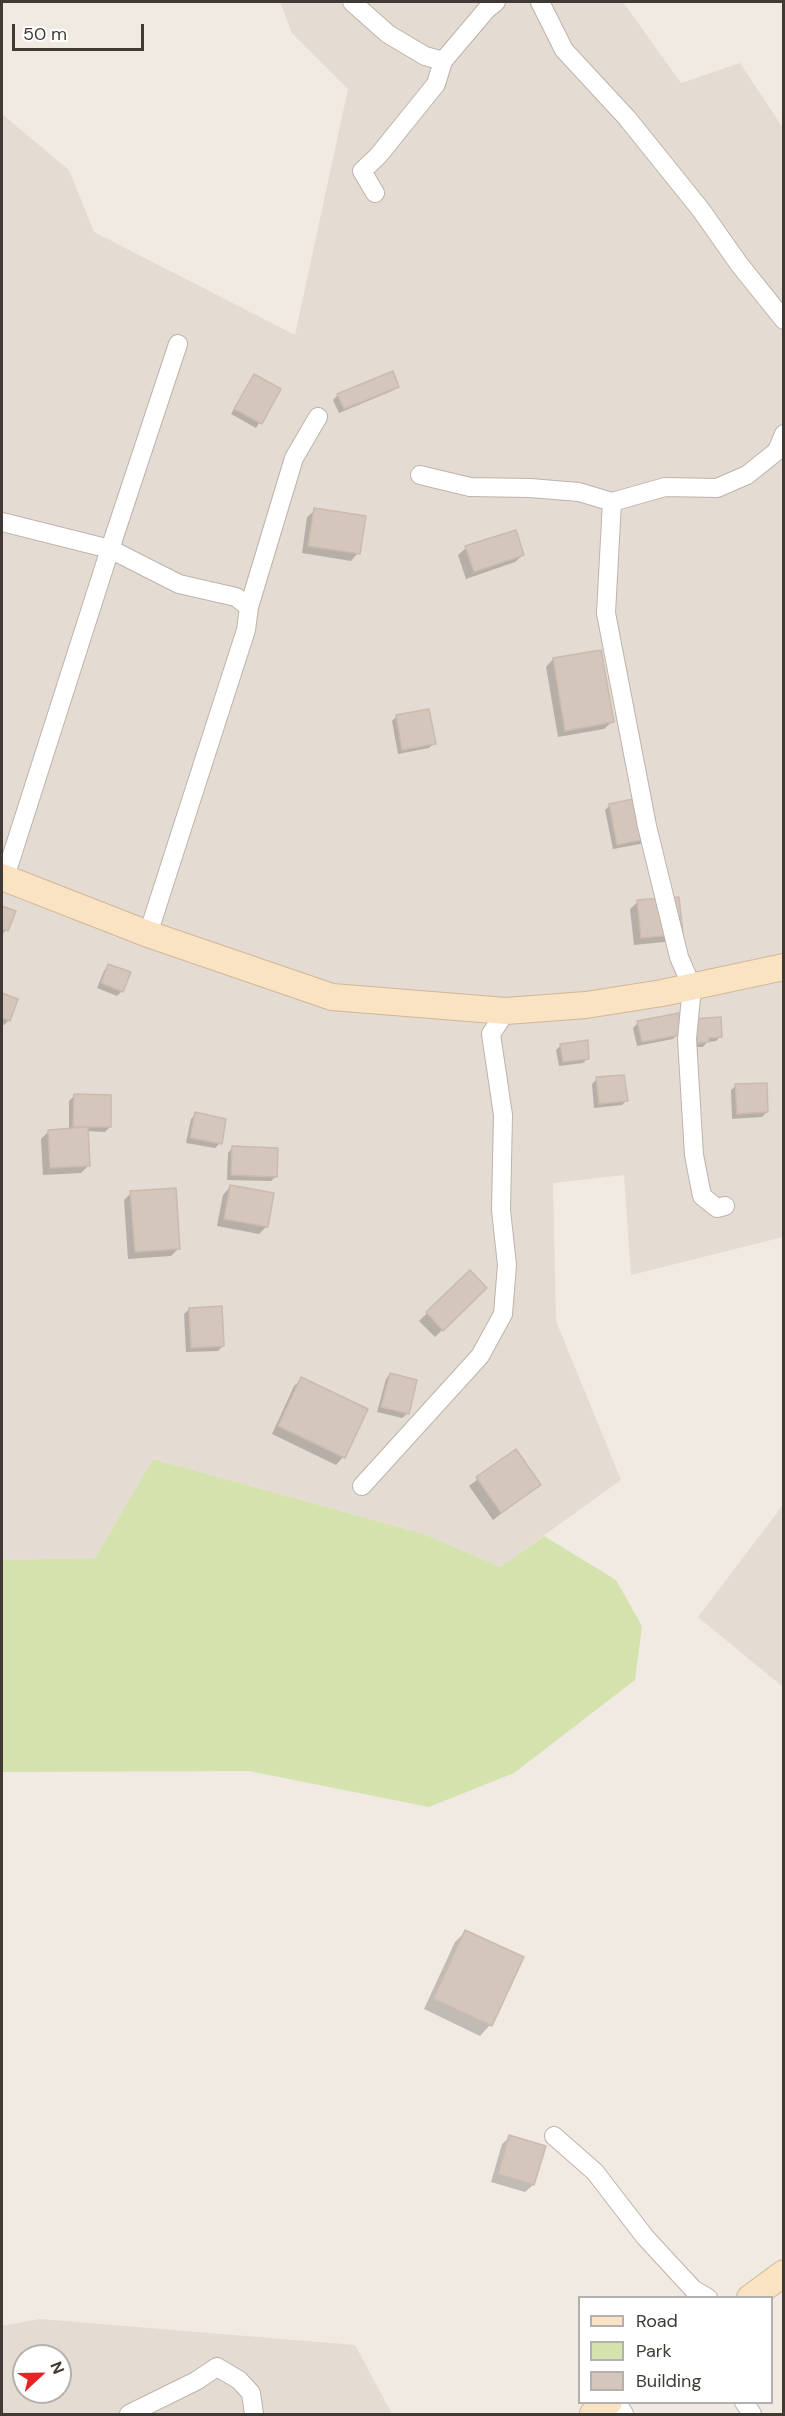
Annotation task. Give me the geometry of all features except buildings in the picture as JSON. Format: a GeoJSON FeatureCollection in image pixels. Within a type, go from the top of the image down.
{"type":"FeatureCollection","features":[{"type":"Feature","properties":{"kind":"street"},"geometry":{"type":"LineString","coordinates":[[352,2],[388,34],[425,56],[443,62]]}},
{"type":"Feature","properties":{"kind":"street"},"geometry":{"type":"LineString","coordinates":[[375,193],[362,171],[378,156],[436,84],[443,62],[487,9],[496,2]]}},
{"type":"Feature","properties":{"kind":"street"},"geometry":{"type":"LineString","coordinates":[[540,2],[564,50],[627,118],[701,210],[739,264],[783,320]]}},
{"type":"Feature","properties":{"kind":"street"},"geometry":{"type":"LineString","coordinates":[[178,344],[3,877],[148,934],[332,997],[506,1011],[586,1005],[692,987],[783,967]]}},
{"type":"Feature","properties":{"kind":"street"},"geometry":{"type":"LineString","coordinates":[[148,934],[246,630],[249,607],[294,458],[318,417]]}},
{"type":"Feature","properties":{"kind":"street"},"geometry":{"type":"LineString","coordinates":[[420,475],[470,487],[579,492],[612,502],[665,487],[717,488],[747,475],[777,451],[783,434]]}},
{"type":"Feature","properties":{"kind":"street"},"geometry":{"type":"LineString","coordinates":[[612,502],[606,613],[647,826],[679,957],[692,987],[687,1039],[694,1155],[702,1196],[717,1208],[725,1206]]}},
{"type":"Feature","properties":{"kind":"street"},"geometry":{"type":"LineString","coordinates":[[2,522],[110,549],[179,584],[236,597],[249,607]]}},
{"type":"Feature","properties":{"kind":"street"},"geometry":{"type":"LineString","coordinates":[[362,1486],[480,1356],[503,1314],[507,1265],[501,1210],[503,1115],[491,1034],[506,1011]]}},
{"type":"Feature","properties":{"kind":"street"},"geometry":{"type":"LineString","coordinates":[[554,2136],[595,2172],[645,2237],[693,2289],[705,2296]]}},
{"type":"Feature","properties":{"kind":"street"},"geometry":{"type":"LineString","coordinates":[[753,2296],[783,2273]]}},
{"type":"Feature","properties":{"kind":"street"},"geometry":{"type":"LineString","coordinates":[[129,2415],[196,2381],[217,2367],[239,2380],[251,2392],[254,2415]]}},
{"type":"Feature","properties":{"kind":"street"},"geometry":{"type":"LineString","coordinates":[[593,2415],[608,2404]]}},
{"type":"Feature","properties":{"kind":"shaded area"},"geometry":{"type":"Polygon","coordinates":[[[280,2],[623,2],[681,83],[740,63],[783,128],[783,1237],[631,1275],[624,1175],[553,1183],[556,1321],[621,1480],[500,1567],[424,1534],[153,1459],[95,1558],[2,1560],[2,114],[69,170],[94,232],[295,335],[348,89],[292,33],[280,2]]]}},
{"type":"Feature","properties":{"kind":"shaded area"},"geometry":{"type":"Polygon","coordinates":[[[783,1505],[783,1687],[698,1617],[783,1505]]]}},
{"type":"Feature","properties":{"kind":"shaded area"},"geometry":{"type":"Polygon","coordinates":[[[40,2319],[355,2345],[392,2414],[2,2414],[2,2326],[40,2319]]]}},
{"type":"Feature","properties":{"kind":"green space"},"geometry":{"type":"Polygon","coordinates":[[[153,1459],[424,1534],[500,1567],[544,1536],[616,1580],[642,1626],[635,1680],[514,1773],[429,1807],[249,1771],[2,1772],[2,1560],[95,1558],[153,1459]]]}}]}
